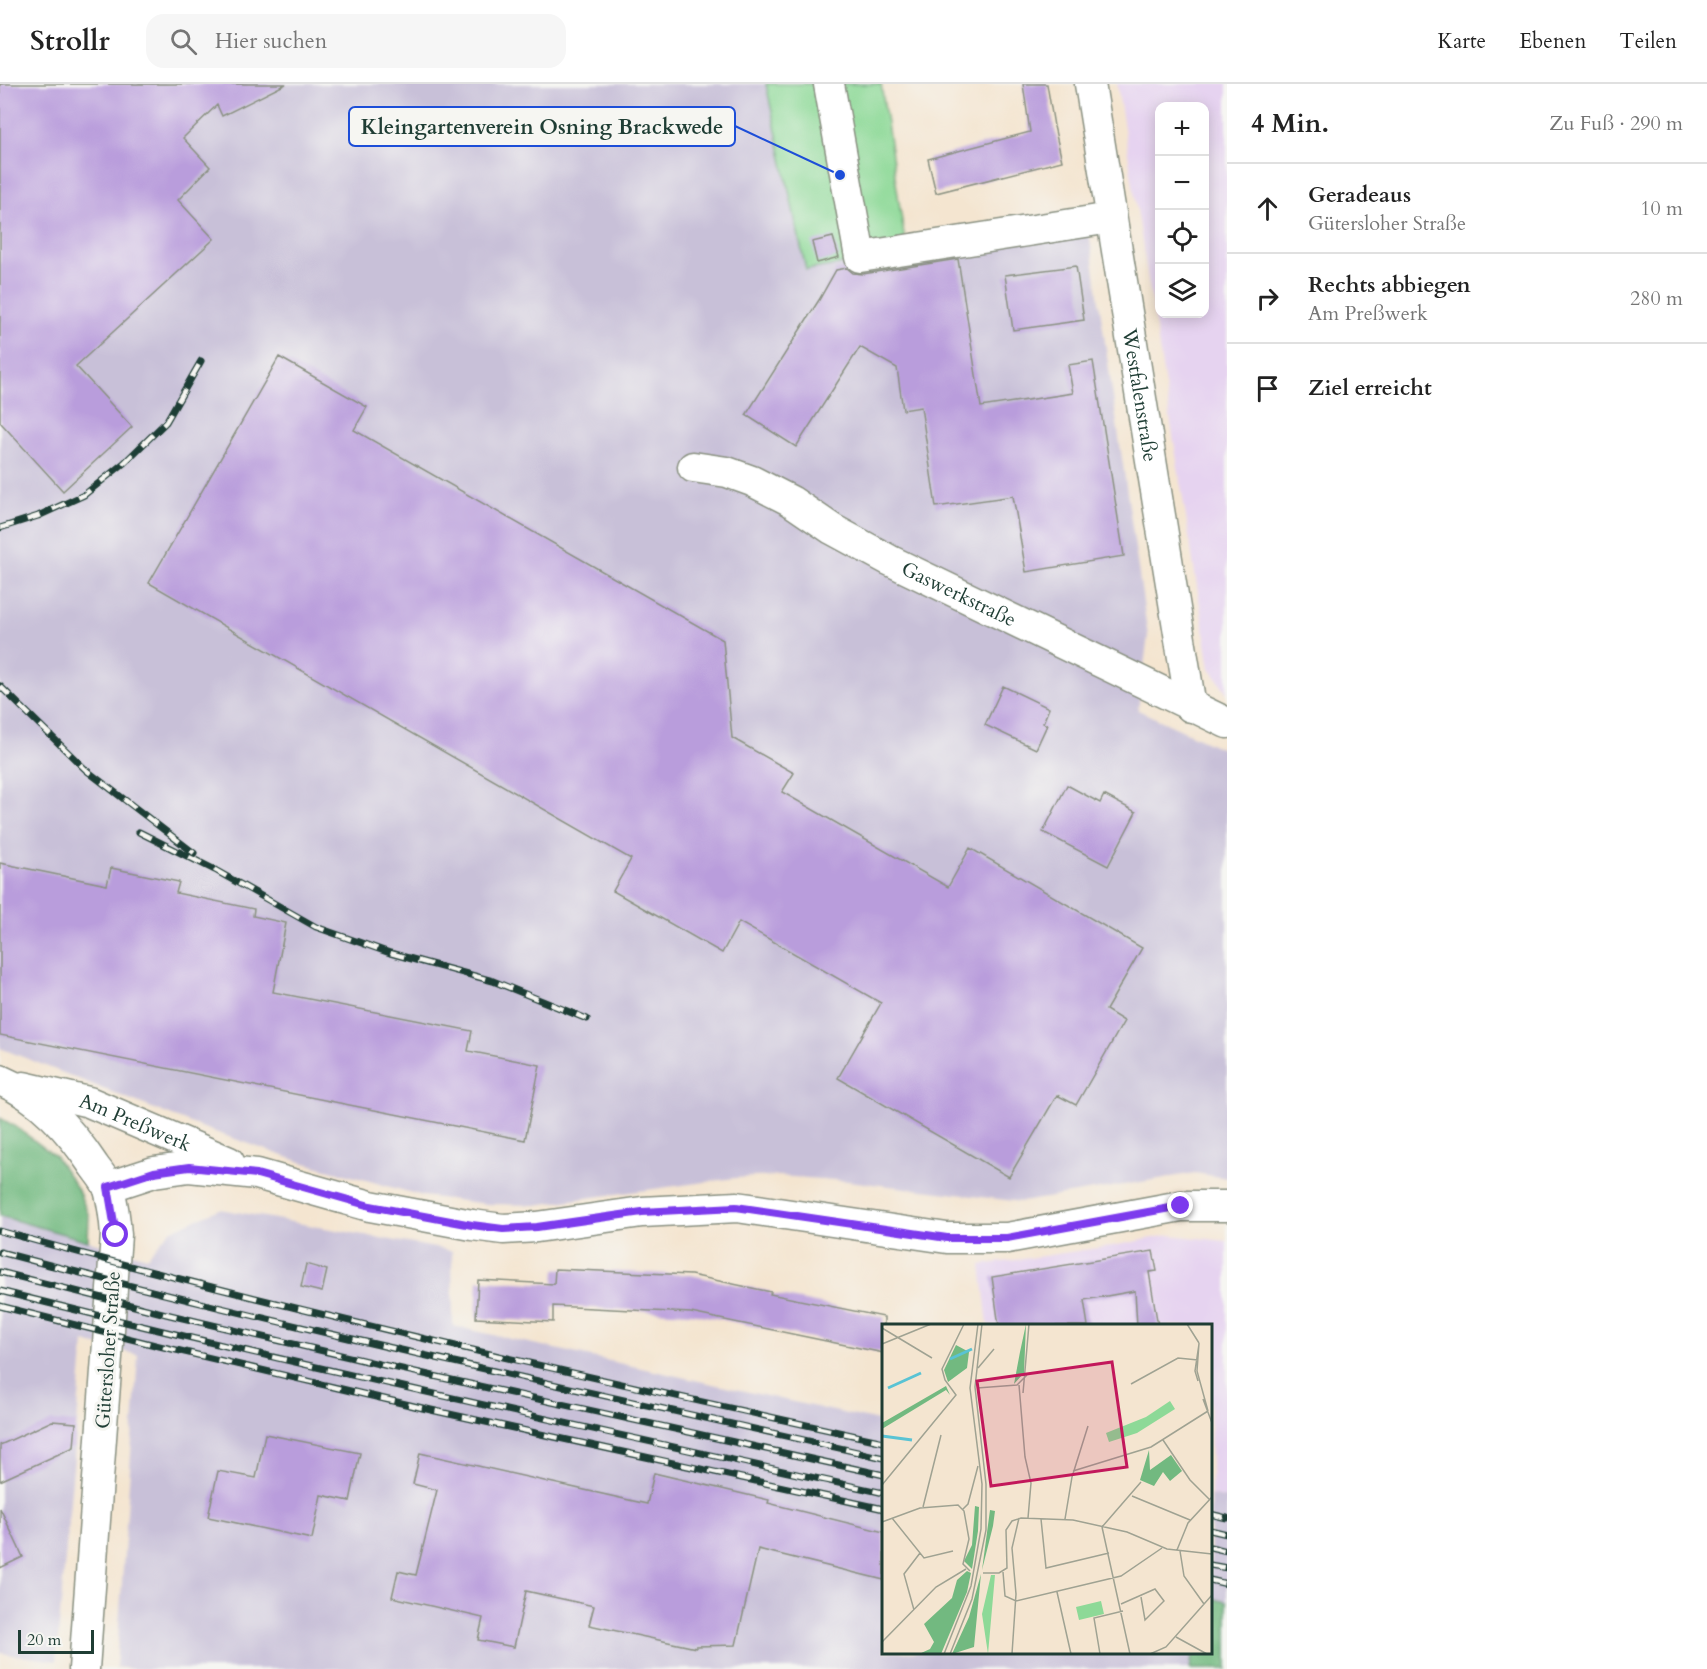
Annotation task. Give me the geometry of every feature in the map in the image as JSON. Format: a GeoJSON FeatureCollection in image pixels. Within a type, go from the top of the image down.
{"type":"FeatureCollection","features":[{"type":"Feature","properties":{"kind":"street"},"geometry":{"type":"LineString","coordinates":[[829,84],[860,256],[1111,218]]}},
{"type":"Feature","properties":{"kind":"street","name":"Westfalenstraße"},"geometry":{"type":"LineString","coordinates":[[1090,84],[1191,707]]}},
{"type":"Feature","properties":{"kind":"street","name":"Gaswerkstraße"},"geometry":{"type":"LineString","coordinates":[[693,467],[727,472],[752,481],[791,501],[832,529],[890,560],[1227,723]]}},
{"type":"Feature","properties":{"kind":"street","name":"Am Preßwerk"},"geometry":{"type":"LineString","coordinates":[[5,1082],[90,1102],[257,1174],[370,1206],[503,1229],[537,1227],[642,1212],[736,1207],[947,1238],[1007,1238],[1181,1206],[1227,1206]]}},
{"type":"Feature","properties":{"kind":"street","name":"Gütersloher Straße"},"geometry":{"type":"LineString","coordinates":[[5,1082],[41,1105],[73,1135],[108,1187],[116,1235],[84,1669]]}},
{"type":"Feature","properties":{"kind":"street","name":"Am Preßwerk"},"geometry":{"type":"LineString","coordinates":[[108,1187],[154,1172],[189,1167],[257,1174]]}},
{"type":"Feature","properties":{"kind":"shaded area"},"geometry":{"type":"Polygon","coordinates":[[[0,84],[766,84],[769,97],[907,254],[1088,226],[1148,636],[1138,710],[1227,751],[1227,1178],[1195,1173],[1022,1202],[848,1181],[778,1176],[735,1178],[535,1205],[487,1204],[423,1196],[298,1161],[195,1125],[0,1048],[0,84]]]}},
{"type":"Feature","properties":{"kind":"shaded area"},"geometry":{"type":"Polygon","coordinates":[[[1117,84],[1227,84],[1227,693],[1210,668],[1117,84]]]}},
{"type":"Feature","properties":{"kind":"shaded area"},"geometry":{"type":"Polygon","coordinates":[[[220,1209],[452,1251],[453,1326],[882,1422],[882,1654],[1193,1654],[1190,1669],[133,1669],[116,1667],[138,1355],[84,1342],[56,1661],[0,1653],[0,1216],[147,1257],[170,1231],[220,1209]]]}},
{"type":"Feature","properties":{"kind":"shaded area"},"geometry":{"type":"Polygon","coordinates":[[[1169,1235],[1227,1241],[1227,1499],[1212,1495],[1212,1324],[988,1324],[981,1265],[1112,1246],[1169,1235]]]}},
{"type":"Feature","properties":{"kind":"shaded area"},"geometry":{"type":"Polygon","coordinates":[[[1212,1495],[1227,1499],[1227,1602],[1212,1598],[1212,1495]]]}},
{"type":"Feature","properties":{"kind":"green space"},"geometry":{"type":"Polygon","coordinates":[[[766,84],[881,84],[907,254],[806,270],[766,84]]]}},
{"type":"Feature","properties":{"kind":"green space"},"geometry":{"type":"Polygon","coordinates":[[[0,1118],[55,1156],[77,1188],[89,1216],[88,1241],[0,1216],[0,1118]]]}},
{"type":"Feature","properties":{"kind":"green space"},"geometry":{"type":"Polygon","coordinates":[[[1212,1598],[1227,1602],[1227,1669],[1190,1669],[1193,1654],[1212,1654],[1212,1598]]]}},
{"type":"Feature","properties":{"kind":"building"},"geometry":{"type":"Polygon","coordinates":[[[0,84],[286,84],[222,116],[217,105],[183,138],[210,167],[178,200],[214,239],[76,366],[132,427],[63,491],[0,422],[0,84]]]}},
{"type":"Feature","properties":{"kind":"building"},"geometry":{"type":"Polygon","coordinates":[[[1023,84],[1047,84],[1062,161],[936,193],[928,159],[1030,132],[1023,84]]]}},
{"type":"Feature","properties":{"kind":"building"},"geometry":{"type":"Polygon","coordinates":[[[833,237],[839,257],[817,263],[812,242],[833,237]]]}},
{"type":"Feature","properties":{"kind":"building"},"geometry":{"type":"Polygon","coordinates":[[[958,259],[981,407],[1073,393],[1068,365],[1093,361],[1124,556],[1026,572],[1013,496],[936,507],[921,407],[903,410],[897,368],[860,347],[796,447],[746,415],[836,270],[847,268],[853,273],[863,274],[958,259]]]}},
{"type":"Feature","properties":{"kind":"building"},"geometry":{"type":"Polygon","coordinates":[[[1076,266],[1084,320],[1013,330],[1005,275],[1076,266]]]}},
{"type":"Feature","properties":{"kind":"building"},"geometry":{"type":"Polygon","coordinates":[[[279,357],[367,407],[354,430],[723,640],[732,738],[794,773],[782,792],[948,887],[970,848],[1142,948],[1106,1010],[1124,1021],[1076,1105],[1057,1095],[1009,1177],[838,1078],[881,1003],[739,922],[722,953],[613,891],[631,859],[149,583],[279,357]]]}},
{"type":"Feature","properties":{"kind":"building"},"geometry":{"type":"Polygon","coordinates":[[[1003,686],[1049,708],[1043,723],[1047,725],[1036,749],[985,725],[1003,686]]]}},
{"type":"Feature","properties":{"kind":"building"},"geometry":{"type":"Polygon","coordinates":[[[1067,785],[1100,803],[1104,795],[1136,812],[1108,866],[1043,832],[1067,785]]]}},
{"type":"Feature","properties":{"kind":"building"},"geometry":{"type":"Polygon","coordinates":[[[0,863],[107,885],[111,868],[179,882],[176,893],[254,909],[253,916],[286,923],[273,992],[472,1031],[468,1051],[540,1065],[525,1140],[0,1035],[0,863]]]}},
{"type":"Feature","properties":{"kind":"building"},"geometry":{"type":"Polygon","coordinates":[[[1153,1251],[1157,1271],[1149,1272],[1158,1324],[1137,1324],[1135,1291],[1084,1300],[1088,1324],[999,1324],[992,1277],[1153,1251]]]}},
{"type":"Feature","properties":{"kind":"building"},"geometry":{"type":"Polygon","coordinates":[[[306,1264],[327,1270],[322,1292],[301,1287],[306,1264]]]}},
{"type":"Feature","properties":{"kind":"building"},"geometry":{"type":"Polygon","coordinates":[[[555,1269],[691,1275],[884,1317],[882,1353],[691,1313],[553,1306],[553,1322],[476,1318],[478,1280],[554,1284],[555,1269]]]}},
{"type":"Feature","properties":{"kind":"building"},"geometry":{"type":"Polygon","coordinates":[[[52,1421],[76,1423],[74,1447],[0,1481],[0,1445],[52,1421]]]}},
{"type":"Feature","properties":{"kind":"building"},"geometry":{"type":"Polygon","coordinates":[[[265,1434],[360,1453],[350,1501],[321,1495],[312,1539],[208,1517],[218,1471],[256,1478],[265,1434]]]}},
{"type":"Feature","properties":{"kind":"building"},"geometry":{"type":"Polygon","coordinates":[[[420,1453],[647,1504],[654,1473],[769,1500],[768,1503],[882,1532],[882,1580],[758,1549],[736,1645],[696,1646],[696,1648],[589,1625],[594,1606],[526,1591],[514,1647],[478,1640],[483,1618],[392,1597],[398,1571],[416,1575],[437,1490],[413,1484],[420,1453]]]}},
{"type":"Feature","properties":{"kind":"building"},"geometry":{"type":"Polygon","coordinates":[[[0,1508],[23,1557],[0,1568],[0,1508]]]}},
{"type":"Feature","properties":{"kind":"railway"},"geometry":{"type":"LineString","coordinates":[[0,528],[38,516],[84,495],[124,463],[166,422],[201,361]]}},
{"type":"Feature","properties":{"kind":"railway"},"geometry":{"type":"LineString","coordinates":[[0,686],[86,770],[194,853]]}},
{"type":"Feature","properties":{"kind":"railway"},"geometry":{"type":"LineString","coordinates":[[139,832],[215,870],[316,927],[390,953],[493,981],[587,1019]]}},
{"type":"Feature","properties":{"kind":"railway"},"geometry":{"type":"LineString","coordinates":[[0,1231],[330,1316],[882,1442]]}},
{"type":"Feature","properties":{"kind":"railway"},"geometry":{"type":"LineString","coordinates":[[0,1252],[330,1334],[882,1458]]}},
{"type":"Feature","properties":{"kind":"railway"},"geometry":{"type":"LineString","coordinates":[[0,1272],[379,1364],[882,1475]]}},
{"type":"Feature","properties":{"kind":"railway"},"geometry":{"type":"LineString","coordinates":[[0,1291],[330,1370],[882,1493]]}},
{"type":"Feature","properties":{"kind":"railway"},"geometry":{"type":"LineString","coordinates":[[0,1306],[431,1410],[882,1509]]}},
{"type":"Feature","properties":{"kind":"railway"},"geometry":{"type":"LineString","coordinates":[[1212,1514],[1227,1518]]}},
{"type":"Feature","properties":{"kind":"railway"},"geometry":{"type":"LineString","coordinates":[[1212,1530],[1227,1534]]}},
{"type":"Feature","properties":{"kind":"railway"},"geometry":{"type":"LineString","coordinates":[[1212,1547],[1227,1551]]}},
{"type":"Feature","properties":{"kind":"railway"},"geometry":{"type":"LineString","coordinates":[[1212,1565],[1227,1568]]}},
{"type":"Feature","properties":{"kind":"railway"},"geometry":{"type":"LineString","coordinates":[[1212,1580],[1227,1584]]}},
{"type":"Feature","properties":{"kind":"place","name":"Kleingartenverein Osning Brackwede"},"geometry":{"type":"Point","coordinates":[840,175]}},
{"type":"Feature","properties":{"kind":"route"},"geometry":{"type":"LineString","coordinates":[[116,1235],[114,1212],[108,1187],[154,1172],[189,1167],[257,1174],[370,1206],[503,1229],[537,1227],[642,1212],[736,1207],[947,1238],[1007,1238],[1181,1206]]}}]}
